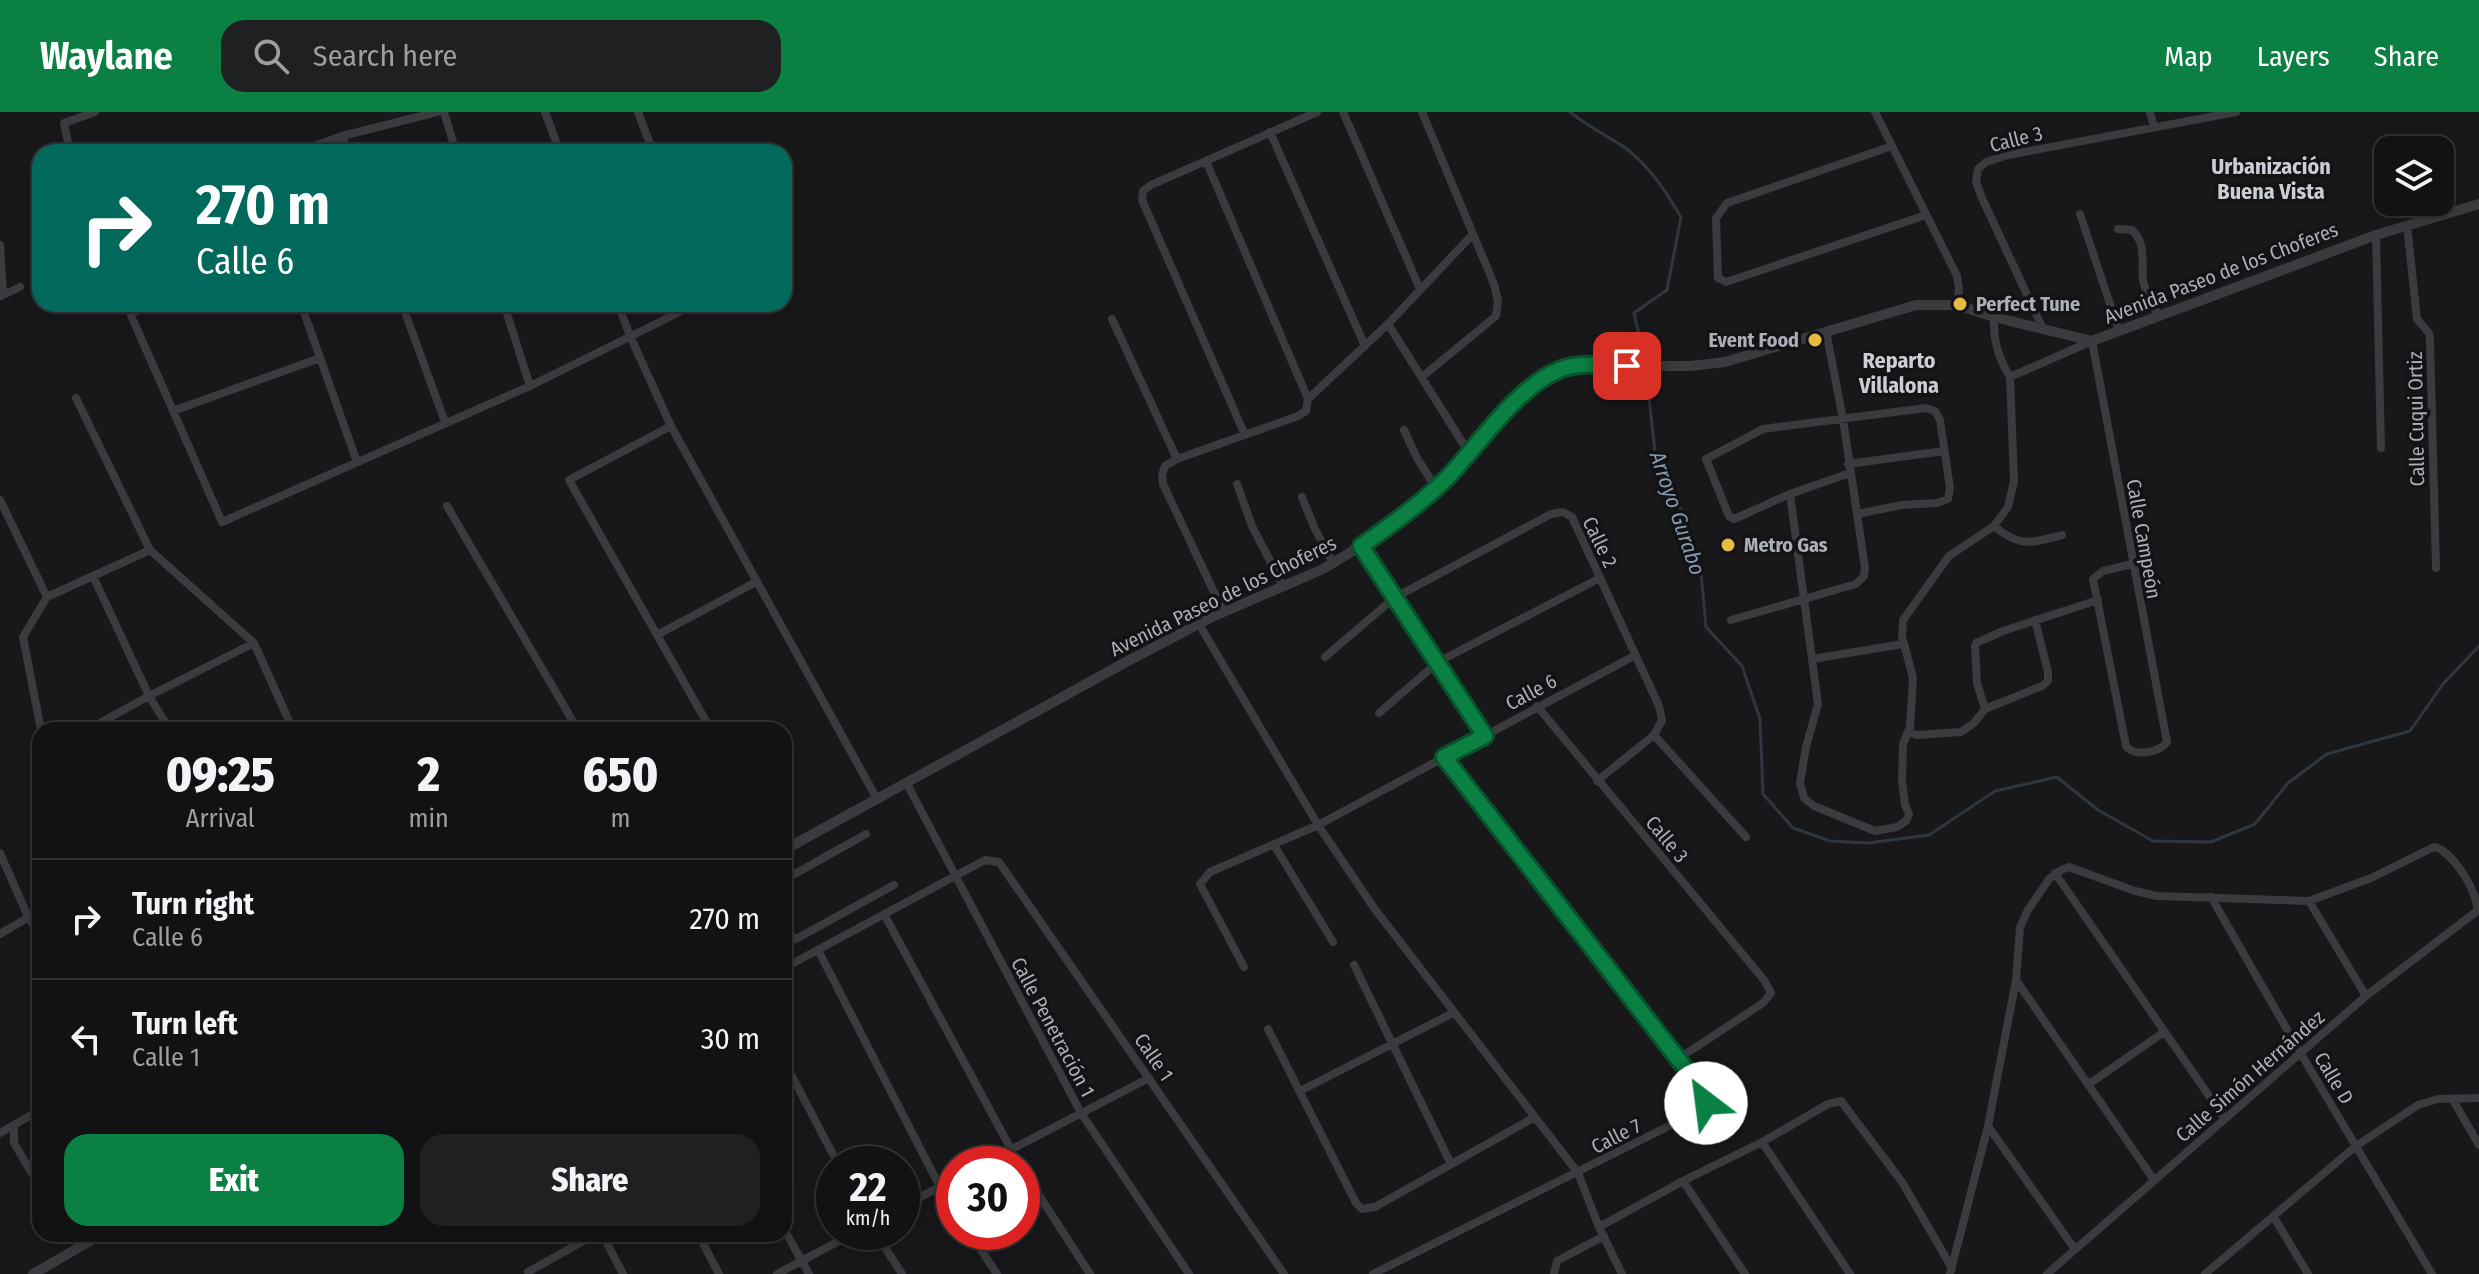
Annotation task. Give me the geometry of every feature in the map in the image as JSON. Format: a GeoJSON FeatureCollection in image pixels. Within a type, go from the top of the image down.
{"type":"FeatureCollection","features":[{"type":"Feature","properties":{"kind":"street"},"geometry":{"type":"LineString","coordinates":[[68,144],[64,123],[82,114],[95,112]]}},
{"type":"Feature","properties":{"kind":"street"},"geometry":{"type":"LineString","coordinates":[[320,144],[437,112]]}},
{"type":"Feature","properties":{"kind":"street"},"geometry":{"type":"LineString","coordinates":[[444,112],[454,144]]}},
{"type":"Feature","properties":{"kind":"street"},"geometry":{"type":"LineString","coordinates":[[545,112],[557,144]]}},
{"type":"Feature","properties":{"kind":"street"},"geometry":{"type":"LineString","coordinates":[[638,112],[650,144]]}},
{"type":"Feature","properties":{"kind":"street"},"geometry":{"type":"LineString","coordinates":[[1245,435],[1142,200],[1143,191],[1298,116],[1317,112]]}},
{"type":"Feature","properties":{"kind":"street"},"geometry":{"type":"LineString","coordinates":[[1343,112],[1420,289]]}},
{"type":"Feature","properties":{"kind":"street"},"geometry":{"type":"LineString","coordinates":[[1422,112],[1494,284],[1498,301],[1496,316],[1422,377]]}},
{"type":"Feature","properties":{"kind":"street"},"geometry":{"type":"LineString","coordinates":[[1875,112],[1957,276],[1957,305]]}},
{"type":"Feature","properties":{"kind":"street"},"geometry":{"type":"LineString","coordinates":[[2150,112],[2154,127]]}},
{"type":"Feature","properties":{"kind":"street","name":"Calle 3"},"geometry":{"type":"LineString","coordinates":[[2043,329],[1982,198],[1976,182],[1978,169],[1986,162],[2008,155],[2236,112]]}},
{"type":"Feature","properties":{"kind":"street"},"geometry":{"type":"LineString","coordinates":[[1270,132],[1365,346]]}},
{"type":"Feature","properties":{"kind":"street"},"geometry":{"type":"LineString","coordinates":[[342,136],[345,144]]}},
{"type":"Feature","properties":{"kind":"street"},"geometry":{"type":"LineString","coordinates":[[1892,146],[1723,206],[1716,218],[1717,273],[1720,281],[1726,282],[1926,215]]}},
{"type":"Feature","properties":{"kind":"street"},"geometry":{"type":"LineString","coordinates":[[1206,161],[1308,399],[1306,411],[1298,416],[1165,466],[1163,484],[1223,611]]}},
{"type":"Feature","properties":{"kind":"street","name":"Avenida Paseo de los Choferes"},"geometry":{"type":"LineString","coordinates":[[792,846],[1126,662],[1223,611],[1333,563],[1361,546],[1414,509],[1523,394],[1549,375],[1567,367],[1691,366],[1725,362],[1916,305],[1957,305],[2092,341],[2376,235],[2479,204]]}},
{"type":"Feature","properties":{"kind":"street"},"geometry":{"type":"LineString","coordinates":[[2080,214],[2119,331]]}},
{"type":"Feature","properties":{"kind":"street","name":"Calle Cuqui Ortiz"},"geometry":{"type":"LineString","coordinates":[[2407,225],[2417,319],[2429,333],[2430,340],[2436,568]]}},
{"type":"Feature","properties":{"kind":"street"},"geometry":{"type":"LineString","coordinates":[[2118,229],[2132,230],[2140,241],[2143,282],[2159,316]]}},
{"type":"Feature","properties":{"kind":"street"},"geometry":{"type":"LineString","coordinates":[[1308,399],[1388,324],[1473,234]]}},
{"type":"Feature","properties":{"kind":"street"},"geometry":{"type":"LineString","coordinates":[[2376,235],[2381,448]]}},
{"type":"Feature","properties":{"kind":"street"},"geometry":{"type":"LineString","coordinates":[[0,245],[2,296],[20,287]]}},
{"type":"Feature","properties":{"kind":"street"},"geometry":{"type":"LineString","coordinates":[[130,312],[222,522],[530,386],[680,312]]}},
{"type":"Feature","properties":{"kind":"street"},"geometry":{"type":"LineString","coordinates":[[304,312],[357,462]]}},
{"type":"Feature","properties":{"kind":"street"},"geometry":{"type":"LineString","coordinates":[[405,312],[445,422]]}},
{"type":"Feature","properties":{"kind":"street"},"geometry":{"type":"LineString","coordinates":[[507,312],[530,386]]}},
{"type":"Feature","properties":{"kind":"street"},"geometry":{"type":"LineString","coordinates":[[621,312],[671,426],[877,799]]}},
{"type":"Feature","properties":{"kind":"street"},"geometry":{"type":"LineString","coordinates":[[1790,494],[1818,704],[1800,783],[1804,798],[1814,806],[1875,831],[1897,827],[1906,821],[1909,814],[1902,781],[1903,744],[1908,732],[1913,678],[1903,644],[1903,620],[1949,556],[1994,526],[2008,507],[2014,481],[2010,377],[1996,350],[1994,317]]}},
{"type":"Feature","properties":{"kind":"street"},"geometry":{"type":"LineString","coordinates":[[1112,319],[1177,459]]}},
{"type":"Feature","properties":{"kind":"street"},"geometry":{"type":"LineString","coordinates":[[1388,324],[1469,453]]}},
{"type":"Feature","properties":{"kind":"street"},"geometry":{"type":"LineString","coordinates":[[1731,620],[1860,582],[1865,568],[1843,419],[1826,331]]}},
{"type":"Feature","properties":{"kind":"street"},"geometry":{"type":"LineString","coordinates":[[2010,377],[2092,341]]}},
{"type":"Feature","properties":{"kind":"street","name":"Calle Campeón"},"geometry":{"type":"LineString","coordinates":[[2092,341],[2167,742],[2164,747],[2133,753],[2126,746],[2098,600]]}},
{"type":"Feature","properties":{"kind":"street"},"geometry":{"type":"LineString","coordinates":[[173,411],[320,358]]}},
{"type":"Feature","properties":{"kind":"street"},"geometry":{"type":"LineString","coordinates":[[76,398],[150,550],[254,643],[290,722]]}},
{"type":"Feature","properties":{"kind":"street"},"geometry":{"type":"LineString","coordinates":[[1857,514],[1948,499],[1950,488],[1944,451],[1938,415],[1932,408],[1763,429],[1706,459],[1731,518],[1738,518],[1849,469],[1944,451]]}},
{"type":"Feature","properties":{"kind":"street"},"geometry":{"type":"LineString","coordinates":[[671,426],[569,480],[706,722]]}},
{"type":"Feature","properties":{"kind":"street"},"geometry":{"type":"LineString","coordinates":[[1404,430],[1436,488]]}},
{"type":"Feature","properties":{"kind":"street"},"geometry":{"type":"LineString","coordinates":[[1237,484],[1252,526],[1283,586]]}},
{"type":"Feature","properties":{"kind":"street"},"geometry":{"type":"LineString","coordinates":[[1302,497],[1333,563]]}},
{"type":"Feature","properties":{"kind":"street"},"geometry":{"type":"LineString","coordinates":[[0,500],[47,597]]}},
{"type":"Feature","properties":{"kind":"street"},"geometry":{"type":"LineString","coordinates":[[447,506],[573,722]]}},
{"type":"Feature","properties":{"kind":"street","name":"Calle 2"},"geometry":{"type":"LineString","coordinates":[[1325,657],[1394,598],[1551,514],[1563,512],[1572,517],[1659,706],[1662,720],[1654,735]]}},
{"type":"Feature","properties":{"kind":"street"},"geometry":{"type":"LineString","coordinates":[[1994,526],[2012,540],[2020,542],[2062,535]]}},
{"type":"Feature","properties":{"kind":"street"},"geometry":{"type":"LineString","coordinates":[[1361,546],[1485,736]]}},
{"type":"Feature","properties":{"kind":"street"},"geometry":{"type":"LineString","coordinates":[[39,722],[23,637],[47,597],[150,550]]}},
{"type":"Feature","properties":{"kind":"street"},"geometry":{"type":"LineString","coordinates":[[1985,709],[1977,683],[1975,646],[1979,641],[2098,600],[2093,579],[2097,574],[2132,564]]}},
{"type":"Feature","properties":{"kind":"street"},"geometry":{"type":"LineString","coordinates":[[93,576],[149,696],[165,722]]}},
{"type":"Feature","properties":{"kind":"street"},"geometry":{"type":"LineString","coordinates":[[1379,713],[1438,662],[1600,578]]}},
{"type":"Feature","properties":{"kind":"street"},"geometry":{"type":"LineString","coordinates":[[657,635],[756,582]]}},
{"type":"Feature","properties":{"kind":"street"},"geometry":{"type":"LineString","coordinates":[[1908,732],[1917,735],[1961,732],[1974,723],[1985,709],[2048,681],[2035,620]]}},
{"type":"Feature","properties":{"kind":"street"},"geometry":{"type":"LineString","coordinates":[[1199,624],[1318,825],[1374,908],[1578,1173],[1622,1274]]}},
{"type":"Feature","properties":{"kind":"street"},"geometry":{"type":"LineString","coordinates":[[102,722],[254,643]]}},
{"type":"Feature","properties":{"kind":"street"},"geometry":{"type":"LineString","coordinates":[[1812,659],[1903,644]]}},
{"type":"Feature","properties":{"kind":"street","name":"Calle 6"},"geometry":{"type":"LineString","coordinates":[[1244,967],[1200,884],[1210,872],[1318,825],[1634,656]]}},
{"type":"Feature","properties":{"kind":"street","name":"Calle 3"},"geometry":{"type":"LineString","coordinates":[[1537,706],[1764,980],[1771,993],[1763,1003],[1678,1059]]}},
{"type":"Feature","properties":{"kind":"street"},"geometry":{"type":"LineString","coordinates":[[1597,781],[1654,735],[1746,837]]}},
{"type":"Feature","properties":{"kind":"street","name":"Calle 7"},"geometry":{"type":"LineString","coordinates":[[1444,757],[1703,1091],[1706,1103],[1697,1112],[1578,1173]]}},
{"type":"Feature","properties":{"kind":"street","name":"Calle Penetración 1"},"geometry":{"type":"LineString","coordinates":[[907,784],[1081,1113],[1189,1274]]}},
{"type":"Feature","properties":{"kind":"street"},"geometry":{"type":"LineString","coordinates":[[792,876],[866,834]]}},
{"type":"Feature","properties":{"kind":"street"},"geometry":{"type":"LineString","coordinates":[[1274,845],[1333,942]]}},
{"type":"Feature","properties":{"kind":"street"},"geometry":{"type":"LineString","coordinates":[[1951,1271],[1988,1126],[2016,980],[2020,927],[2037,896],[2055,873],[2069,867],[2157,896],[2309,901],[2371,878],[2437,847],[2458,867],[2474,892],[2479,908]]}},
{"type":"Feature","properties":{"kind":"street"},"geometry":{"type":"LineString","coordinates":[[0,853],[32,923]]}},
{"type":"Feature","properties":{"kind":"street","name":"Calle 1"},"geometry":{"type":"LineString","coordinates":[[956,877],[985,860],[995,860],[1003,866],[1284,1274]]}},
{"type":"Feature","properties":{"kind":"street"},"geometry":{"type":"LineString","coordinates":[[2055,873],[2225,1119]]}},
{"type":"Feature","properties":{"kind":"street"},"geometry":{"type":"LineString","coordinates":[[792,964],[956,877]]}},
{"type":"Feature","properties":{"kind":"street"},"geometry":{"type":"LineString","coordinates":[[792,938],[796,939],[894,885]]}},
{"type":"Feature","properties":{"kind":"street","name":"Calle D"},"geometry":{"type":"LineString","coordinates":[[2211,897],[2432,1274]]}},
{"type":"Feature","properties":{"kind":"street"},"geometry":{"type":"LineString","coordinates":[[2309,901],[2366,996]]}},
{"type":"Feature","properties":{"kind":"street","name":"Calle Simón Hernández"},"geometry":{"type":"LineString","coordinates":[[2047,1274],[2366,996],[2479,908]]}},
{"type":"Feature","properties":{"kind":"street"},"geometry":{"type":"LineString","coordinates":[[884,914],[1008,1146]]}},
{"type":"Feature","properties":{"kind":"street"},"geometry":{"type":"LineString","coordinates":[[0,934],[29,917]]}},
{"type":"Feature","properties":{"kind":"street"},"geometry":{"type":"LineString","coordinates":[[818,950],[936,1179]]}},
{"type":"Feature","properties":{"kind":"street"},"geometry":{"type":"LineString","coordinates":[[1354,965],[1451,1164]]}},
{"type":"Feature","properties":{"kind":"street"},"geometry":{"type":"LineString","coordinates":[[2016,980],[2154,1180]]}},
{"type":"Feature","properties":{"kind":"street"},"geometry":{"type":"LineString","coordinates":[[1300,1091],[1453,1013]]}},
{"type":"Feature","properties":{"kind":"street"},"geometry":{"type":"LineString","coordinates":[[1268,1029],[1356,1203],[1362,1209],[1375,1207],[1535,1117]]}},
{"type":"Feature","properties":{"kind":"street"},"geometry":{"type":"LineString","coordinates":[[2089,1084],[2164,1032]]}},
{"type":"Feature","properties":{"kind":"street"},"geometry":{"type":"LineString","coordinates":[[792,1076],[829,1146]]}},
{"type":"Feature","properties":{"kind":"street"},"geometry":{"type":"LineString","coordinates":[[1018,1146],[1149,1078]]}},
{"type":"Feature","properties":{"kind":"street"},"geometry":{"type":"LineString","coordinates":[[2205,1274],[2356,1146],[2418,1105],[2438,1099],[2479,1098]]}},
{"type":"Feature","properties":{"kind":"street"},"geometry":{"type":"LineString","coordinates":[[2453,1100],[2479,1145]]}},
{"type":"Feature","properties":{"kind":"street"},"geometry":{"type":"LineString","coordinates":[[1554,1274],[1557,1261],[1683,1181],[1762,1142],[1828,1104],[1841,1101],[1902,1182],[1951,1271]]}},
{"type":"Feature","properties":{"kind":"street"},"geometry":{"type":"LineString","coordinates":[[0,1133],[32,1115]]}},
{"type":"Feature","properties":{"kind":"street"},"geometry":{"type":"LineString","coordinates":[[14,1126],[14,1143],[32,1173]]}},
{"type":"Feature","properties":{"kind":"street"},"geometry":{"type":"LineString","coordinates":[[1988,1126],[2074,1248]]}},
{"type":"Feature","properties":{"kind":"street"},"geometry":{"type":"LineString","coordinates":[[1762,1142],[1850,1274]]}},
{"type":"Feature","properties":{"kind":"street"},"geometry":{"type":"LineString","coordinates":[[1373,1274],[1578,1173]]}},
{"type":"Feature","properties":{"kind":"street"},"geometry":{"type":"LineString","coordinates":[[1683,1181],[1745,1274]]}},
{"type":"Feature","properties":{"kind":"street"},"geometry":{"type":"LineString","coordinates":[[1040,1197],[1090,1274]]}},
{"type":"Feature","properties":{"kind":"street"},"geometry":{"type":"LineString","coordinates":[[2273,1216],[2308,1274]]}},
{"type":"Feature","properties":{"kind":"street"},"geometry":{"type":"LineString","coordinates":[[33,1274],[85,1242]]}},
{"type":"Feature","properties":{"kind":"street"},"geometry":{"type":"LineString","coordinates":[[528,1272],[582,1242]]}},
{"type":"Feature","properties":{"kind":"street"},"geometry":{"type":"LineString","coordinates":[[606,1242],[623,1274]]}},
{"type":"Feature","properties":{"kind":"street"},"geometry":{"type":"LineString","coordinates":[[702,1242],[719,1274]]}},
{"type":"Feature","properties":{"kind":"street"},"geometry":{"type":"LineString","coordinates":[[791,1242],[809,1274]]}},
{"type":"Feature","properties":{"kind":"street"},"geometry":{"type":"LineString","coordinates":[[777,1274],[822,1250]]}},
{"type":"Feature","properties":{"kind":"street"},"geometry":{"type":"LineString","coordinates":[[887,1250],[902,1274]]}},
{"type":"Feature","properties":{"kind":"street"},"geometry":{"type":"LineString","coordinates":[[981,1250],[997,1274]]}},
{"type":"Feature","properties":{"kind":"waterway","name":"Arroyo Gurabo"},"geometry":{"type":"LineString","coordinates":[[1570,112],[1624,147],[1641,162],[1681,217],[1667,290],[1634,313],[1645,362]]}},
{"type":"Feature","properties":{"kind":"waterway","name":"Arroyo Gurabo"},"geometry":{"type":"LineString","coordinates":[[1646,370],[1656,461],[1681,510],[1701,572],[1706,627],[1742,666],[1760,719],[1763,794],[1793,828],[1830,841],[1868,843],[1929,835],[1995,791],[2057,777],[2098,810],[2153,841],[2211,842],[2255,824],[2288,783],[2327,754],[2410,731],[2443,684],[2479,646]]}},
{"type":"Feature","properties":{"kind":"place","name":"Perfect Tune"},"geometry":{"type":"Point","coordinates":[1960,304]}},
{"type":"Feature","properties":{"kind":"place","name":"Event Food"},"geometry":{"type":"Point","coordinates":[1815,340]}},
{"type":"Feature","properties":{"kind":"place","name":"Metro Gas"},"geometry":{"type":"Point","coordinates":[1728,545]}},
{"type":"Feature","properties":{"kind":"district","name":"Urbanización Buena Vista"},"geometry":{"type":"Point","coordinates":[2271,178]}},
{"type":"Feature","properties":{"kind":"district","name":"Reparto Villalona"},"geometry":{"type":"Point","coordinates":[1899,372]}},
{"type":"Feature","properties":{"kind":"route"},"geometry":{"type":"LineString","coordinates":[[1627,366],[1567,367],[1549,375],[1523,394],[1414,509],[1361,546],[1485,736],[1444,757],[1703,1091],[1706,1103]]}}]}
